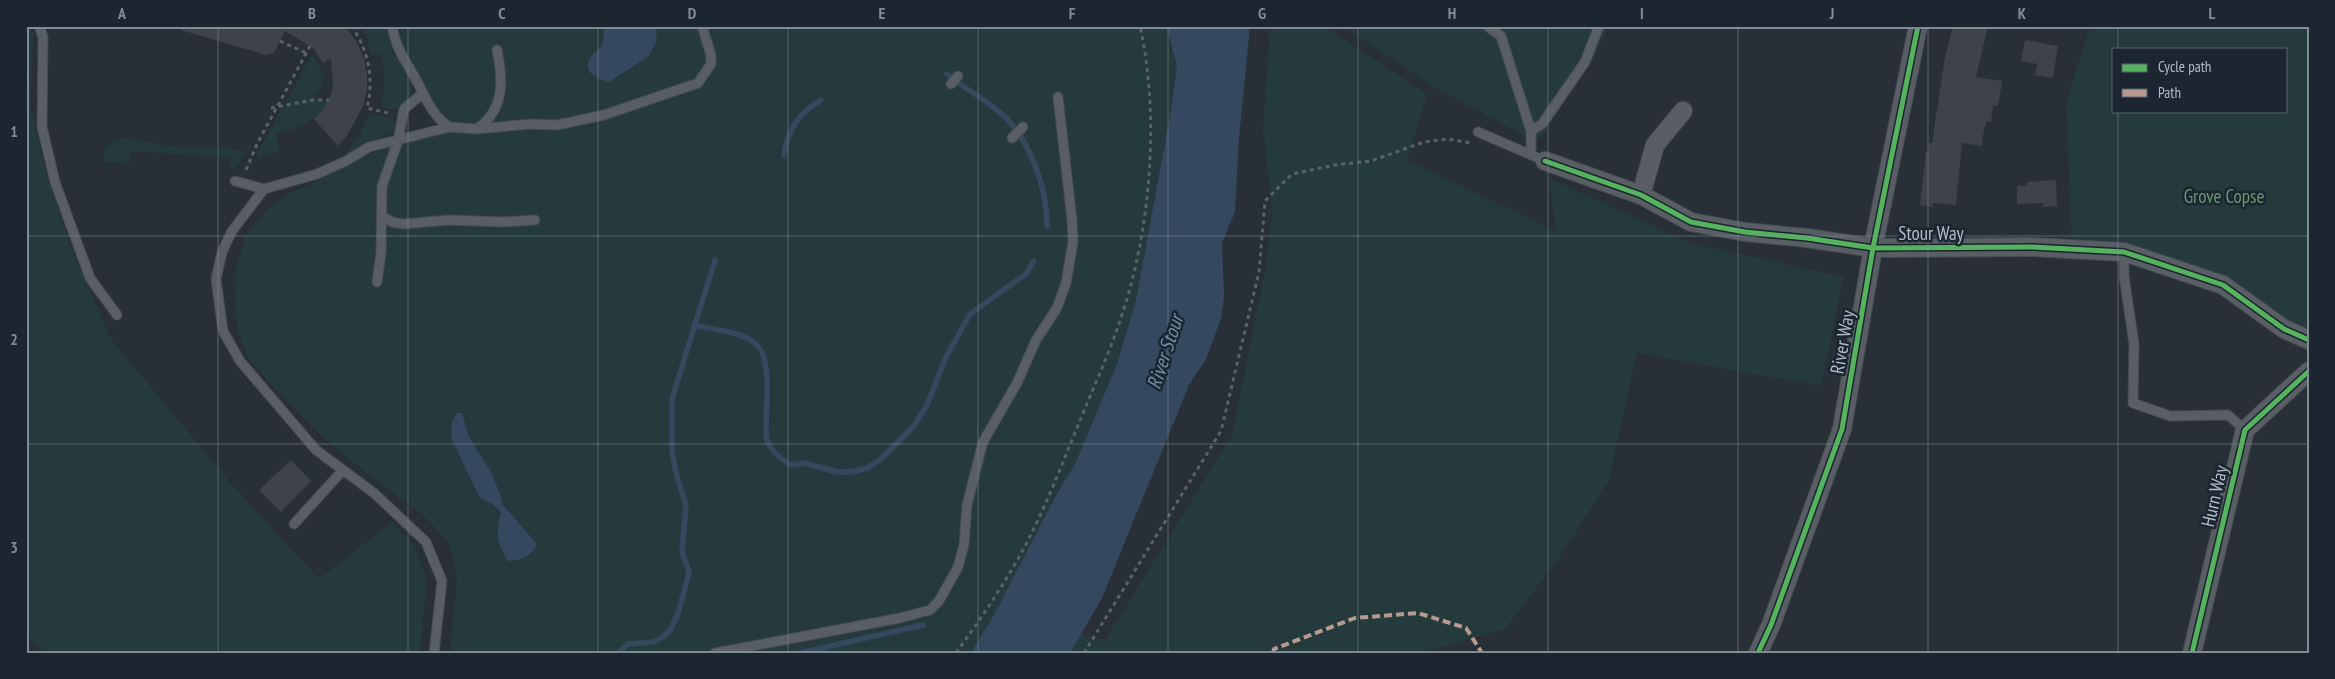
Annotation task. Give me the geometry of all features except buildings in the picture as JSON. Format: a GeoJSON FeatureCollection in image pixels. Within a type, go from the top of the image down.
{"type":"FeatureCollection","features":[{"type":"Feature","properties":{"kind":"street","name":"River Way"},"geometry":{"type":"LineString","coordinates":[[1758,653],[1771,625],[1842,429],[1873,248],[1918,26]]}},
{"type":"Feature","properties":{"kind":"street"},"geometry":{"type":"LineString","coordinates":[[1641,195],[1655,145],[1683,111]]}},
{"type":"Feature","properties":{"kind":"street","name":"Stour Way"},"geometry":{"type":"LineString","coordinates":[[1538,158],[1641,195],[1691,222],[1745,232],[1806,238],[1873,248],[2033,247],[2124,252],[2223,285],[2284,329],[2309,340]]}},
{"type":"Feature","properties":{"kind":"street"},"geometry":{"type":"LineString","coordinates":[[2245,430],[2309,372]]}},
{"type":"Feature","properties":{"kind":"street","name":"Hurn Way"},"geometry":{"type":"LineString","coordinates":[[2192,653],[2245,430]]}},
{"type":"Feature","properties":{"kind":"lane"},"geometry":{"type":"LineString","coordinates":[[39,26],[42,37],[42,127],[55,182],[90,278],[117,315]]}},
{"type":"Feature","properties":{"kind":"lane"},"geometry":{"type":"LineString","coordinates":[[392,26],[400,55],[414,75],[422,94],[440,121],[450,127]]}},
{"type":"Feature","properties":{"kind":"lane"},"geometry":{"type":"LineString","coordinates":[[394,38],[397,26]]}},
{"type":"Feature","properties":{"kind":"lane"},"geometry":{"type":"LineString","coordinates":[[238,182],[264,189],[317,174],[346,161],[369,147],[387,141],[450,127],[476,129],[531,124],[557,125],[604,115],[691,86],[698,83],[711,64],[712,55],[702,26]]}},
{"type":"Feature","properties":{"kind":"lane"},"geometry":{"type":"LineString","coordinates":[[1487,26],[1501,36],[1538,158]]}},
{"type":"Feature","properties":{"kind":"lane"},"geometry":{"type":"LineString","coordinates":[[1531,131],[1542,124],[1585,62],[1599,26]]}},
{"type":"Feature","properties":{"kind":"lane"},"geometry":{"type":"LineString","coordinates":[[476,129],[488,121],[501,92],[502,79],[497,50]]}},
{"type":"Feature","properties":{"kind":"lane"},"geometry":{"type":"LineString","coordinates":[[951,84],[958,76]]}},
{"type":"Feature","properties":{"kind":"lane"},"geometry":{"type":"LineString","coordinates":[[377,282],[382,253],[382,186],[398,140],[401,116],[404,109],[422,94]]}},
{"type":"Feature","properties":{"kind":"lane"},"geometry":{"type":"LineString","coordinates":[[715,653],[900,618],[930,610],[939,601],[958,567],[964,545],[967,505],[983,442],[1017,383],[1036,340],[1057,308],[1066,283],[1073,242],[1058,97]]}},
{"type":"Feature","properties":{"kind":"lane"},"geometry":{"type":"LineString","coordinates":[[1012,138],[1022,127]]}},
{"type":"Feature","properties":{"kind":"lane"},"geometry":{"type":"LineString","coordinates":[[1478,132],[1538,158]]}},
{"type":"Feature","properties":{"kind":"lane"},"geometry":{"type":"LineString","coordinates":[[264,189],[232,231],[222,252],[216,279],[224,331],[240,361],[316,450],[374,493],[426,542],[442,581],[434,653]]}},
{"type":"Feature","properties":{"kind":"lane"},"geometry":{"type":"LineString","coordinates":[[382,216],[392,222],[404,224],[449,220],[503,222],[535,220]]}},
{"type":"Feature","properties":{"kind":"lane"},"geometry":{"type":"LineString","coordinates":[[2124,252],[2124,276],[2134,344],[2133,403],[2170,416],[2228,415],[2245,430]]}},
{"type":"Feature","properties":{"kind":"lane"},"geometry":{"type":"LineString","coordinates":[[294,524],[343,470]]}},
{"type":"Feature","properties":{"kind":"path"},"geometry":{"type":"LineString","coordinates":[[350,26],[360,40],[368,64],[370,92],[367,108],[401,116]]}},
{"type":"Feature","properties":{"kind":"path"},"geometry":{"type":"LineString","coordinates":[[956,653],[983,616],[1015,563],[1046,504],[1117,331],[1136,264],[1146,198],[1152,110],[1148,61],[1140,26]]}},
{"type":"Feature","properties":{"kind":"path"},"geometry":{"type":"LineString","coordinates":[[280,41],[306,54]]}},
{"type":"Feature","properties":{"kind":"path"},"geometry":{"type":"LineString","coordinates":[[238,182],[310,46]]}},
{"type":"Feature","properties":{"kind":"path"},"geometry":{"type":"LineString","coordinates":[[271,108],[314,100],[329,100]]}},
{"type":"Feature","properties":{"kind":"path"},"geometry":{"type":"LineString","coordinates":[[1084,653],[1221,431],[1259,272],[1265,201],[1292,174],[1336,165],[1371,161],[1424,142],[1448,139],[1470,144],[1478,132]]}},
{"type":"Feature","properties":{"kind":"green space"},"geometry":{"type":"Polygon","coordinates":[[[26,26],[32,26],[31,107],[44,167],[73,252],[111,339],[234,487],[319,579],[392,522],[414,546],[427,581],[420,653],[45,653],[26,634],[26,26]]]}},
{"type":"Feature","properties":{"kind":"green space"},"geometry":{"type":"Polygon","coordinates":[[[359,26],[389,28],[393,51],[409,76],[413,88],[411,95],[400,107],[391,109],[381,107],[385,80],[381,53],[372,55],[365,34],[359,26]]]}},
{"type":"Feature","properties":{"kind":"green space"},"geometry":{"type":"Polygon","coordinates":[[[402,26],[1166,26],[1177,65],[1171,110],[1136,300],[1117,364],[1075,464],[1054,499],[996,613],[1105,640],[1232,435],[1265,271],[1272,210],[1263,129],[1270,26],[1324,26],[1427,94],[1407,160],[1556,231],[1549,178],[1690,243],[1844,277],[1821,386],[1637,353],[1609,480],[1557,561],[1505,629],[1421,653],[450,653],[457,583],[454,561],[448,541],[421,513],[366,473],[326,440],[274,388],[247,357],[237,328],[235,306],[236,269],[245,237],[266,210],[293,191],[310,186],[325,176],[385,146],[416,141],[460,125],[449,120],[440,112],[424,91],[400,45],[399,35],[402,26]]]}},
{"type":"Feature","properties":{"kind":"green space"},"geometry":{"type":"Polygon","coordinates":[[[1343,26],[1609,26],[1596,54],[1545,132],[1535,142],[1433,86],[1343,26]]]}},
{"type":"Feature","properties":{"kind":"green space","name":"Grove Copse"},"geometry":{"type":"Polygon","coordinates":[[[2090,26],[2309,26],[2309,340],[2223,285],[2072,249],[2066,103],[2090,26]]]}},
{"type":"Feature","properties":{"kind":"green space"},"geometry":{"type":"Polygon","coordinates":[[[312,55],[320,66],[323,76],[321,87],[314,98],[328,103],[323,110],[305,124],[276,134],[279,152],[258,158],[256,156],[312,55]]]}},
{"type":"Feature","properties":{"kind":"green space"},"geometry":{"type":"Polygon","coordinates":[[[370,113],[393,119],[396,125],[394,131],[365,144],[343,158],[361,132],[370,113]]]}},
{"type":"Feature","properties":{"kind":"green space"},"geometry":{"type":"Polygon","coordinates":[[[122,138],[176,147],[227,147],[246,152],[235,169],[231,170],[231,158],[131,151],[129,163],[104,162],[104,150],[115,140],[122,138]]]}},
{"type":"Feature","properties":{"kind":"water"},"geometry":{"type":"Polygon","coordinates":[[[603,26],[657,26],[656,42],[649,56],[609,82],[596,77],[588,68],[590,58],[600,48],[603,41],[603,26]]]}},
{"type":"Feature","properties":{"kind":"water","name":"River Stour"},"geometry":{"type":"Polygon","coordinates":[[[1166,26],[1250,26],[1239,138],[1235,212],[1222,243],[1224,297],[1221,319],[1206,359],[1189,385],[1102,598],[1070,653],[971,653],[995,613],[1054,499],[1075,464],[1117,364],[1136,300],[1171,110],[1177,65],[1166,26]]]}},
{"type":"Feature","properties":{"kind":"water"},"geometry":{"type":"Polygon","coordinates":[[[456,413],[462,413],[469,437],[491,472],[502,504],[537,544],[526,557],[508,561],[504,554],[498,537],[501,512],[491,503],[480,498],[451,438],[452,422],[456,413]]]}},
{"type":"Feature","properties":{"kind":"waterway"},"geometry":{"type":"LineString","coordinates":[[947,74],[994,107],[1008,120],[1025,143],[1041,184],[1047,226]]}},
{"type":"Feature","properties":{"kind":"waterway"},"geometry":{"type":"LineString","coordinates":[[784,155],[791,130],[801,116],[821,100]]}},
{"type":"Feature","properties":{"kind":"waterway"},"geometry":{"type":"LineString","coordinates":[[618,653],[628,644],[653,642],[663,637],[671,629],[677,616],[687,581],[689,572],[682,552],[686,505],[676,473],[672,451],[672,399],[715,260]]}},
{"type":"Feature","properties":{"kind":"waterway"},"geometry":{"type":"LineString","coordinates":[[694,325],[744,337],[751,340],[762,352],[767,375],[766,437],[772,450],[779,457],[792,465],[804,463],[837,472],[851,472],[867,468],[881,459],[914,426],[927,405],[946,357],[970,314],[1026,274],[1034,261]]}},
{"type":"Feature","properties":{"kind":"waterway"},"geometry":{"type":"LineString","coordinates":[[800,653],[923,625]]}},
{"type":"Feature","properties":{"kind":"marked path"},"geometry":{"type":"LineString","coordinates":[[1273,653],[1274,649],[1355,618],[1418,613],[1466,628],[1482,653]]}},
{"type":"Feature","properties":{"kind":"cycle path"},"geometry":{"type":"LineString","coordinates":[[1758,653],[1771,625],[1842,429],[1873,248],[1918,26]]}},
{"type":"Feature","properties":{"kind":"cycle path"},"geometry":{"type":"LineString","coordinates":[[1545,161],[1641,195],[1691,222],[1745,232],[1807,238],[1873,248],[2033,247],[2124,252],[2223,285],[2284,329],[2309,340]]}},
{"type":"Feature","properties":{"kind":"cycle path"},"geometry":{"type":"LineString","coordinates":[[2192,653],[2245,430],[2309,371]]}}]}
